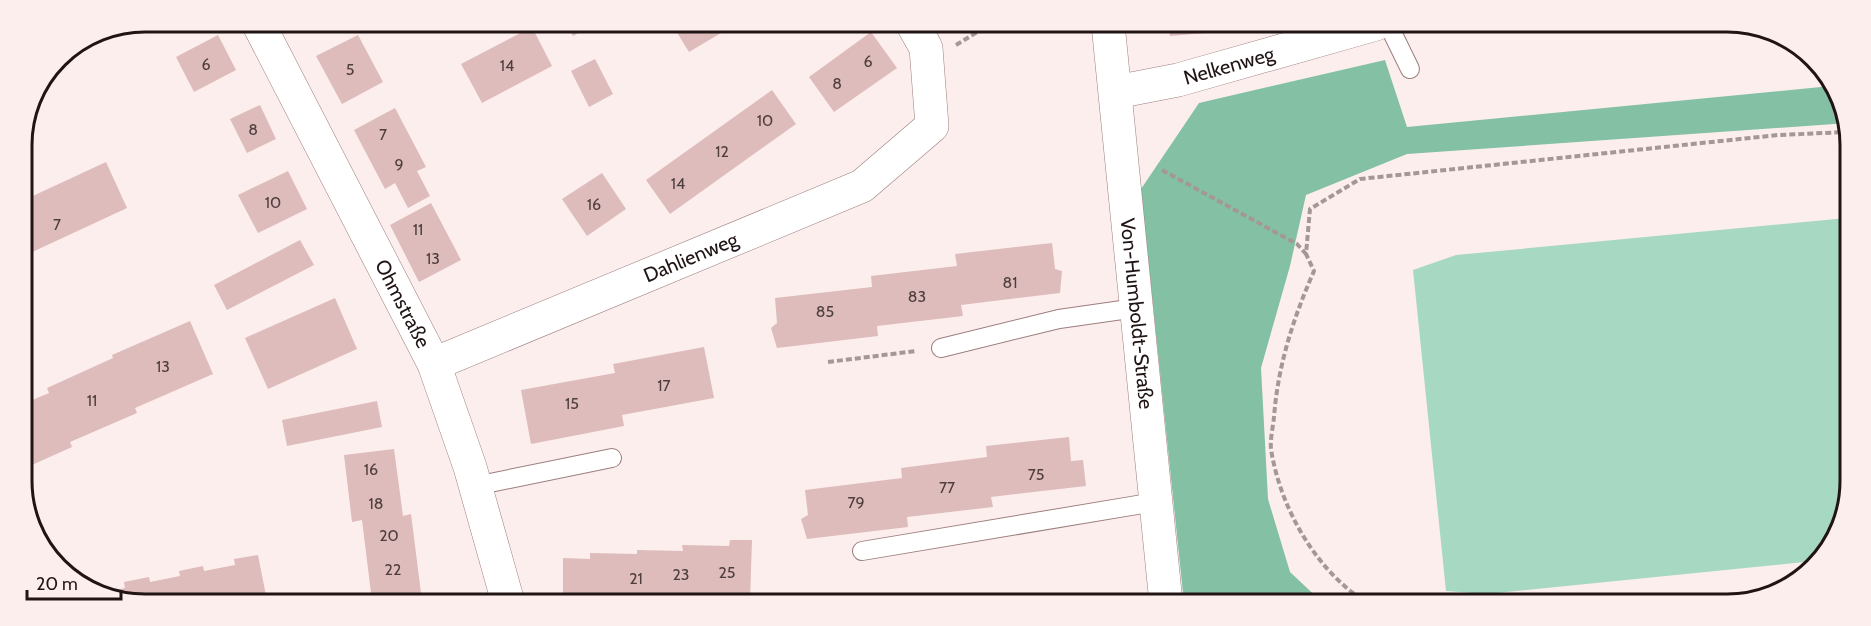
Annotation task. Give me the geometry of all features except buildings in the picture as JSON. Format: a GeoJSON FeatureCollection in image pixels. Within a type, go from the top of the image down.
{"type":"FeatureCollection","features":[{"type":"Feature","properties":{"kind":"street","name":"Ohmstraße"},"geometry":{"type":"LineString","coordinates":[[266,32],[434,364],[476,486],[506,594]]}},
{"type":"Feature","properties":{"kind":"street","name":"Dahlienweg"},"geometry":{"type":"LineString","coordinates":[[434,364],[862,186],[932,126],[926,48],[917,32]]}},
{"type":"Feature","properties":{"kind":"street","name":"Von-Humboldt-Straße"},"geometry":{"type":"LineString","coordinates":[[1109,32],[1165,594]]}},
{"type":"Feature","properties":{"kind":"street","name":"Nelkenweg"},"geometry":{"type":"LineString","coordinates":[[1116,93],[1178,80],[1348,32]]}},
{"type":"Feature","properties":{"kind":"lane"},"geometry":{"type":"LineString","coordinates":[[1392,32],[1410,69]]}},
{"type":"Feature","properties":{"kind":"lane"},"geometry":{"type":"LineString","coordinates":[[941,348],[1059,319],[1136,308]]}},
{"type":"Feature","properties":{"kind":"lane"},"geometry":{"type":"LineString","coordinates":[[476,486],[612,458]]}},
{"type":"Feature","properties":{"kind":"lane"},"geometry":{"type":"LineString","coordinates":[[862,551],[1155,502]]}},
{"type":"Feature","properties":{"kind":"path"},"geometry":{"type":"LineString","coordinates":[[1306,254],[1310,209],[1360,179],[1778,135],[1838,132]]}},
{"type":"Feature","properties":{"kind":"path"},"geometry":{"type":"LineString","coordinates":[[1162,170],[1297,244],[1306,254],[1314,271],[1293,320],[1277,384],[1271,448],[1290,514],[1317,557],[1358,594]]}},
{"type":"Feature","properties":{"kind":"path"},"geometry":{"type":"LineString","coordinates":[[828,362],[941,348]]}},
{"type":"Feature","properties":{"kind":"green space"},"geometry":{"type":"Polygon","coordinates":[[[1385,60],[1407,127],[1824,87],[1834,108],[1837,124],[1407,154],[1306,195],[1290,266],[1261,368],[1268,499],[1290,572],[1313,594],[1183,594],[1141,189],[1199,103],[1385,60]]]}},
{"type":"Feature","properties":{"kind":"green space"},"geometry":{"type":"Polygon","coordinates":[[[1840,219],[1839,497],[1828,532],[1812,556],[1806,562],[1487,594],[1446,591],[1413,270],[1456,255],[1840,219]]]}}]}
